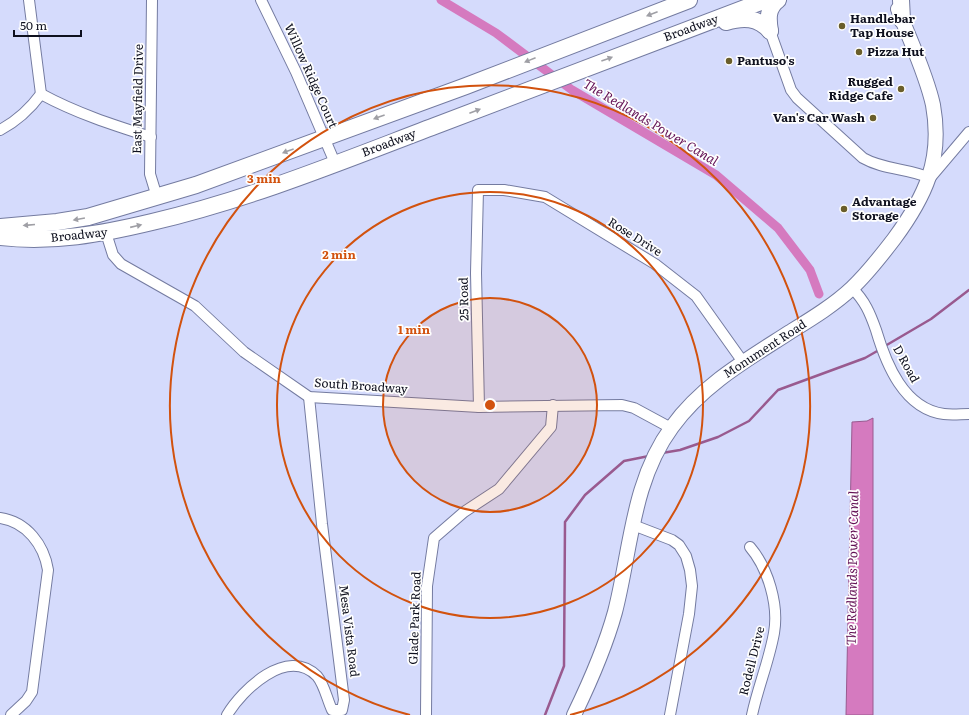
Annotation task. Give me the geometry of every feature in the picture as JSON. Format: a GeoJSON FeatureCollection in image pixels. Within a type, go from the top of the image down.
{"type":"FeatureCollection","features":[{"type":"Feature","properties":{"kind":"main road","name":"Broadway"},"geometry":{"type":"LineString","coordinates":[[0,228],[88,217],[157,198],[324,138],[689,0]]}},
{"type":"Feature","properties":{"kind":"main road"},"geometry":{"type":"LineString","coordinates":[[668,36],[744,0]]}},
{"type":"Feature","properties":{"kind":"main road","name":"Broadway"},"geometry":{"type":"LineString","coordinates":[[0,237],[46,239],[106,233],[174,217],[252,194],[766,0]]}},
{"type":"Feature","properties":{"kind":"main road"},"geometry":{"type":"LineString","coordinates":[[770,31],[768,15],[770,9],[778,0]]}},
{"type":"Feature","properties":{"kind":"main road","name":"Monument Road"},"geometry":{"type":"LineString","coordinates":[[574,715],[603,649],[614,613],[638,500],[648,470],[671,428],[693,402],[714,383],[743,362],[807,321],[852,288],[880,257],[910,218],[925,190],[930,178],[935,150],[933,105],[895,0]]}},
{"type":"Feature","properties":{"kind":"main road"},"geometry":{"type":"LineString","coordinates":[[900,0],[902,20]]}},
{"type":"Feature","properties":{"kind":"main road"},"geometry":{"type":"LineString","coordinates":[[668,36],[743,18],[760,23],[770,31]]}},
{"type":"Feature","properties":{"kind":"main road"},"geometry":{"type":"LineString","coordinates":[[157,198],[162,203],[169,206],[187,207],[252,194]]}},
{"type":"Feature","properties":{"kind":"street"},"geometry":{"type":"LineString","coordinates":[[0,130],[13,123],[25,113],[41,94],[29,0]]}},
{"type":"Feature","properties":{"kind":"street","name":"East Mayfield Drive"},"geometry":{"type":"LineString","coordinates":[[152,0],[150,174],[157,198]]}},
{"type":"Feature","properties":{"kind":"street","name":"Willow Ridge Court"},"geometry":{"type":"LineString","coordinates":[[262,0],[296,72],[335,163]]}},
{"type":"Feature","properties":{"kind":"street"},"geometry":{"type":"LineString","coordinates":[[770,31],[791,90],[806,108],[863,158],[871,162],[910,171],[930,178],[969,132]]}},
{"type":"Feature","properties":{"kind":"street"},"geometry":{"type":"LineString","coordinates":[[41,94],[74,110],[151,137]]}},
{"type":"Feature","properties":{"kind":"street","name":"Rose Drive"},"geometry":{"type":"LineString","coordinates":[[478,190],[504,190],[545,197],[655,264],[696,296],[743,362]]}},
{"type":"Feature","properties":{"kind":"street","name":"25 Road"},"geometry":{"type":"LineString","coordinates":[[478,190],[476,273],[479,407]]}},
{"type":"Feature","properties":{"kind":"street","name":"South Broadway"},"geometry":{"type":"LineString","coordinates":[[106,233],[113,255],[121,264],[195,306],[244,352],[309,397],[479,407],[622,405],[634,408],[671,428]]}},
{"type":"Feature","properties":{"kind":"street","name":"D Road"},"geometry":{"type":"LineString","coordinates":[[852,288],[868,307],[886,358],[902,387],[920,405],[945,414],[969,414]]}},
{"type":"Feature","properties":{"kind":"street","name":"Mesa Vista Road"},"geometry":{"type":"LineString","coordinates":[[227,715],[232,706],[254,683],[274,670],[290,666],[304,668],[315,675],[321,682],[332,710],[342,710],[344,700],[322,524],[309,397]]}},
{"type":"Feature","properties":{"kind":"street","name":"Glade Park Road"},"geometry":{"type":"LineString","coordinates":[[426,715],[428,586],[434,538],[464,512],[499,489],[551,427],[553,405]]}},
{"type":"Feature","properties":{"kind":"street"},"geometry":{"type":"LineString","coordinates":[[0,518],[8,519],[27,529],[37,540],[46,558],[48,570],[32,692],[26,701],[11,715]]}},
{"type":"Feature","properties":{"kind":"street"},"geometry":{"type":"LineString","coordinates":[[633,525],[672,540],[679,546],[686,556],[690,570],[692,586],[689,614],[670,715]]}},
{"type":"Feature","properties":{"kind":"street","name":"Rodell Drive"},"geometry":{"type":"LineString","coordinates":[[750,547],[763,565],[773,597],[775,631],[752,715]]}},
{"type":"Feature","properties":{"kind":"water"},"geometry":{"type":"Polygon","coordinates":[[[873,418],[873,715],[846,715],[852,422],[867,421],[873,418]]]}},
{"type":"Feature","properties":{"kind":"waterway","name":"The Redlands Power Canal"},"geometry":{"type":"LineString","coordinates":[[441,0],[496,33],[572,90],[716,175],[778,228],[810,270],[819,294]]}},
{"type":"Feature","properties":{"kind":"waterway"},"geometry":{"type":"LineString","coordinates":[[885,346],[931,319],[969,290]]}},
{"type":"Feature","properties":{"kind":"waterway"},"geometry":{"type":"LineString","coordinates":[[662,453],[680,450],[718,437],[749,421],[778,390],[865,358],[879,350]]}},
{"type":"Feature","properties":{"kind":"waterway"},"geometry":{"type":"LineString","coordinates":[[545,715],[564,666],[565,522],[585,495],[624,461],[649,456]]}},
{"type":"Feature","properties":{"kind":"place","name":"Handlebar Tap House"},"geometry":{"type":"Point","coordinates":[842,26]}},
{"type":"Feature","properties":{"kind":"place","name":"Pizza Hut"},"geometry":{"type":"Point","coordinates":[859,52]}},
{"type":"Feature","properties":{"kind":"place","name":"Pantuso's"},"geometry":{"type":"Point","coordinates":[729,61]}},
{"type":"Feature","properties":{"kind":"place","name":"Rugged Ridge Cafe"},"geometry":{"type":"Point","coordinates":[901,89]}},
{"type":"Feature","properties":{"kind":"place","name":"Van's Car Wash"},"geometry":{"type":"Point","coordinates":[873,118]}},
{"type":"Feature","properties":{"kind":"place","name":"Advantage Storage"},"geometry":{"type":"Point","coordinates":[844,209]}}]}
